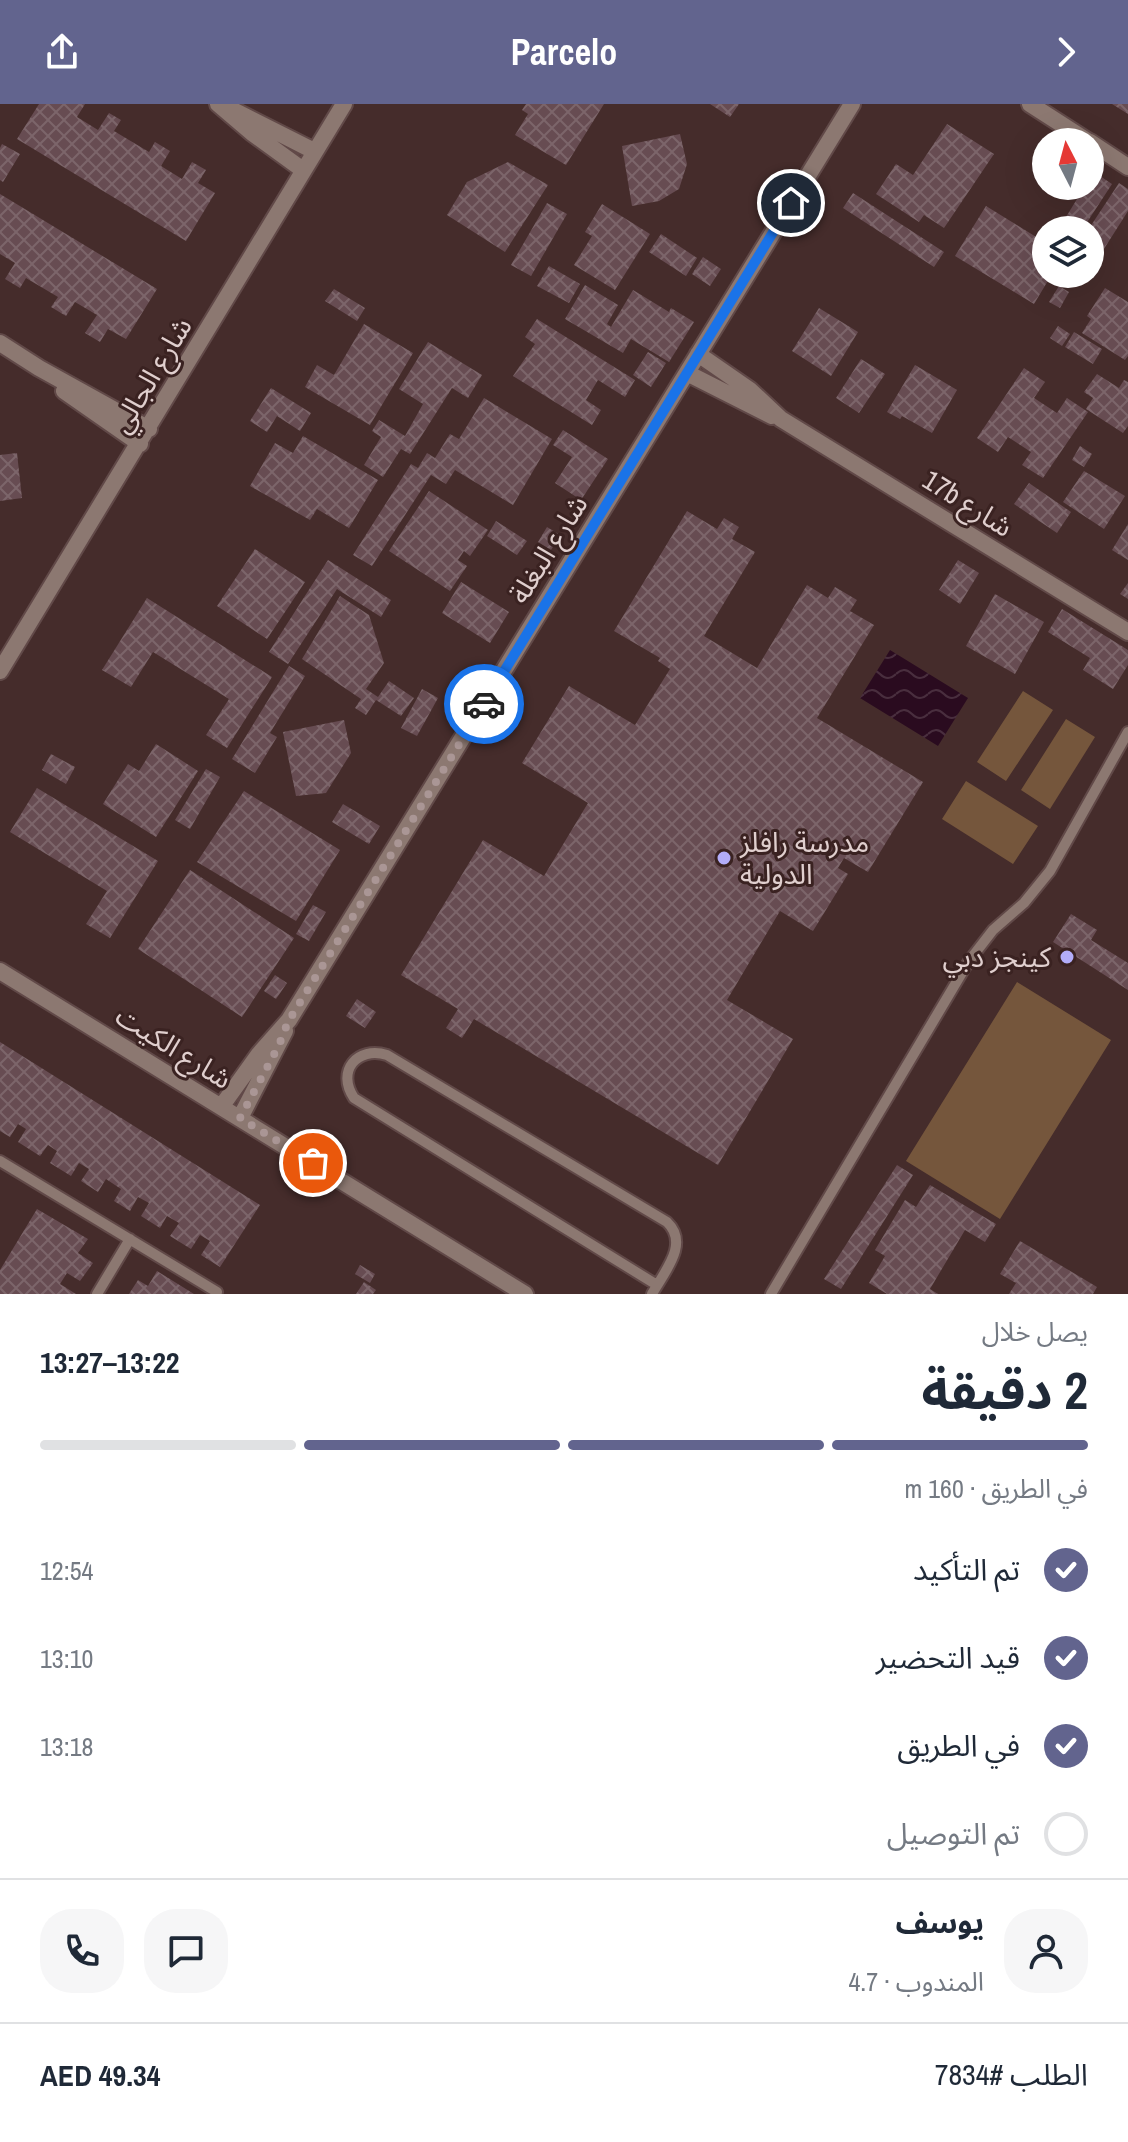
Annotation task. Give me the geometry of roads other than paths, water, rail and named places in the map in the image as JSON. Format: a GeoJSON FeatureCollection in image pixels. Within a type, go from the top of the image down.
{"type":"FeatureCollection","features":[{"type":"Feature","properties":{"kind":"street"},"geometry":{"type":"LineString","coordinates":[[219,104],[314,151]]}},
{"type":"Feature","properties":{"kind":"street"},"geometry":{"type":"LineString","coordinates":[[219,104],[252,133],[303,170]]}},
{"type":"Feature","properties":{"kind":"street","name":"شارع الجالي"},"geometry":{"type":"LineString","coordinates":[[0,671],[344,104]]}},
{"type":"Feature","properties":{"kind":"street","name":"شارع البغلة"},"geometry":{"type":"LineString","coordinates":[[240,1118],[288,1022],[852,104]]}},
{"type":"Feature","properties":{"kind":"street"},"geometry":{"type":"LineString","coordinates":[[1030,104],[1068,128]]}},
{"type":"Feature","properties":{"kind":"street"},"geometry":{"type":"LineString","coordinates":[[1104,151],[1128,167]]}},
{"type":"Feature","properties":{"kind":"street"},"geometry":{"type":"LineString","coordinates":[[0,343],[149,429]]}},
{"type":"Feature","properties":{"kind":"street","name":"17b شارع"},"geometry":{"type":"LineString","coordinates":[[698,354],[750,390],[781,419]]}},
{"type":"Feature","properties":{"kind":"street"},"geometry":{"type":"LineString","coordinates":[[39,368],[70,395],[140,444]]}},
{"type":"Feature","properties":{"kind":"street","name":"17b شارع"},"geometry":{"type":"LineString","coordinates":[[687,373],[781,419],[1128,632]]}},
{"type":"Feature","properties":{"kind":"street","name":"شارع الكيت"},"geometry":{"type":"LineString","coordinates":[[0,971],[525,1294]]}},
{"type":"Feature","properties":{"kind":"street","name":"شارع البغلة"},"geometry":{"type":"LineString","coordinates":[[221,1107],[259,1054],[288,1022]]}},
{"type":"Feature","properties":{"kind":"lane"},"geometry":{"type":"LineString","coordinates":[[771,1294],[969,961],[993,930],[1031,896],[1050,871],[1128,732]]}},
{"type":"Feature","properties":{"kind":"lane"},"geometry":{"type":"LineString","coordinates":[[368,1053],[387,1055],[667,1222],[675,1232],[676,1251],[654,1290],[354,1098],[347,1081],[352,1063],[368,1053]]}},
{"type":"Feature","properties":{"kind":"lane"},"geometry":{"type":"LineString","coordinates":[[0,1161],[217,1292]]}},
{"type":"Feature","properties":{"kind":"lane"},"geometry":{"type":"LineString","coordinates":[[97,1294],[130,1239]]}},
{"type":"Feature","properties":{"kind":"water"},"geometry":{"type":"Polygon","coordinates":[[[890,650],[968,698],[938,746],[860,698],[890,650]]]}},
{"type":"Feature","properties":{"kind":"place","name":"مدرسة رافلز الدولية"},"geometry":{"type":"Point","coordinates":[724,858]}},
{"type":"Feature","properties":{"kind":"place","name":"كينجز دبي"},"geometry":{"type":"Point","coordinates":[1067,957]}}]}
